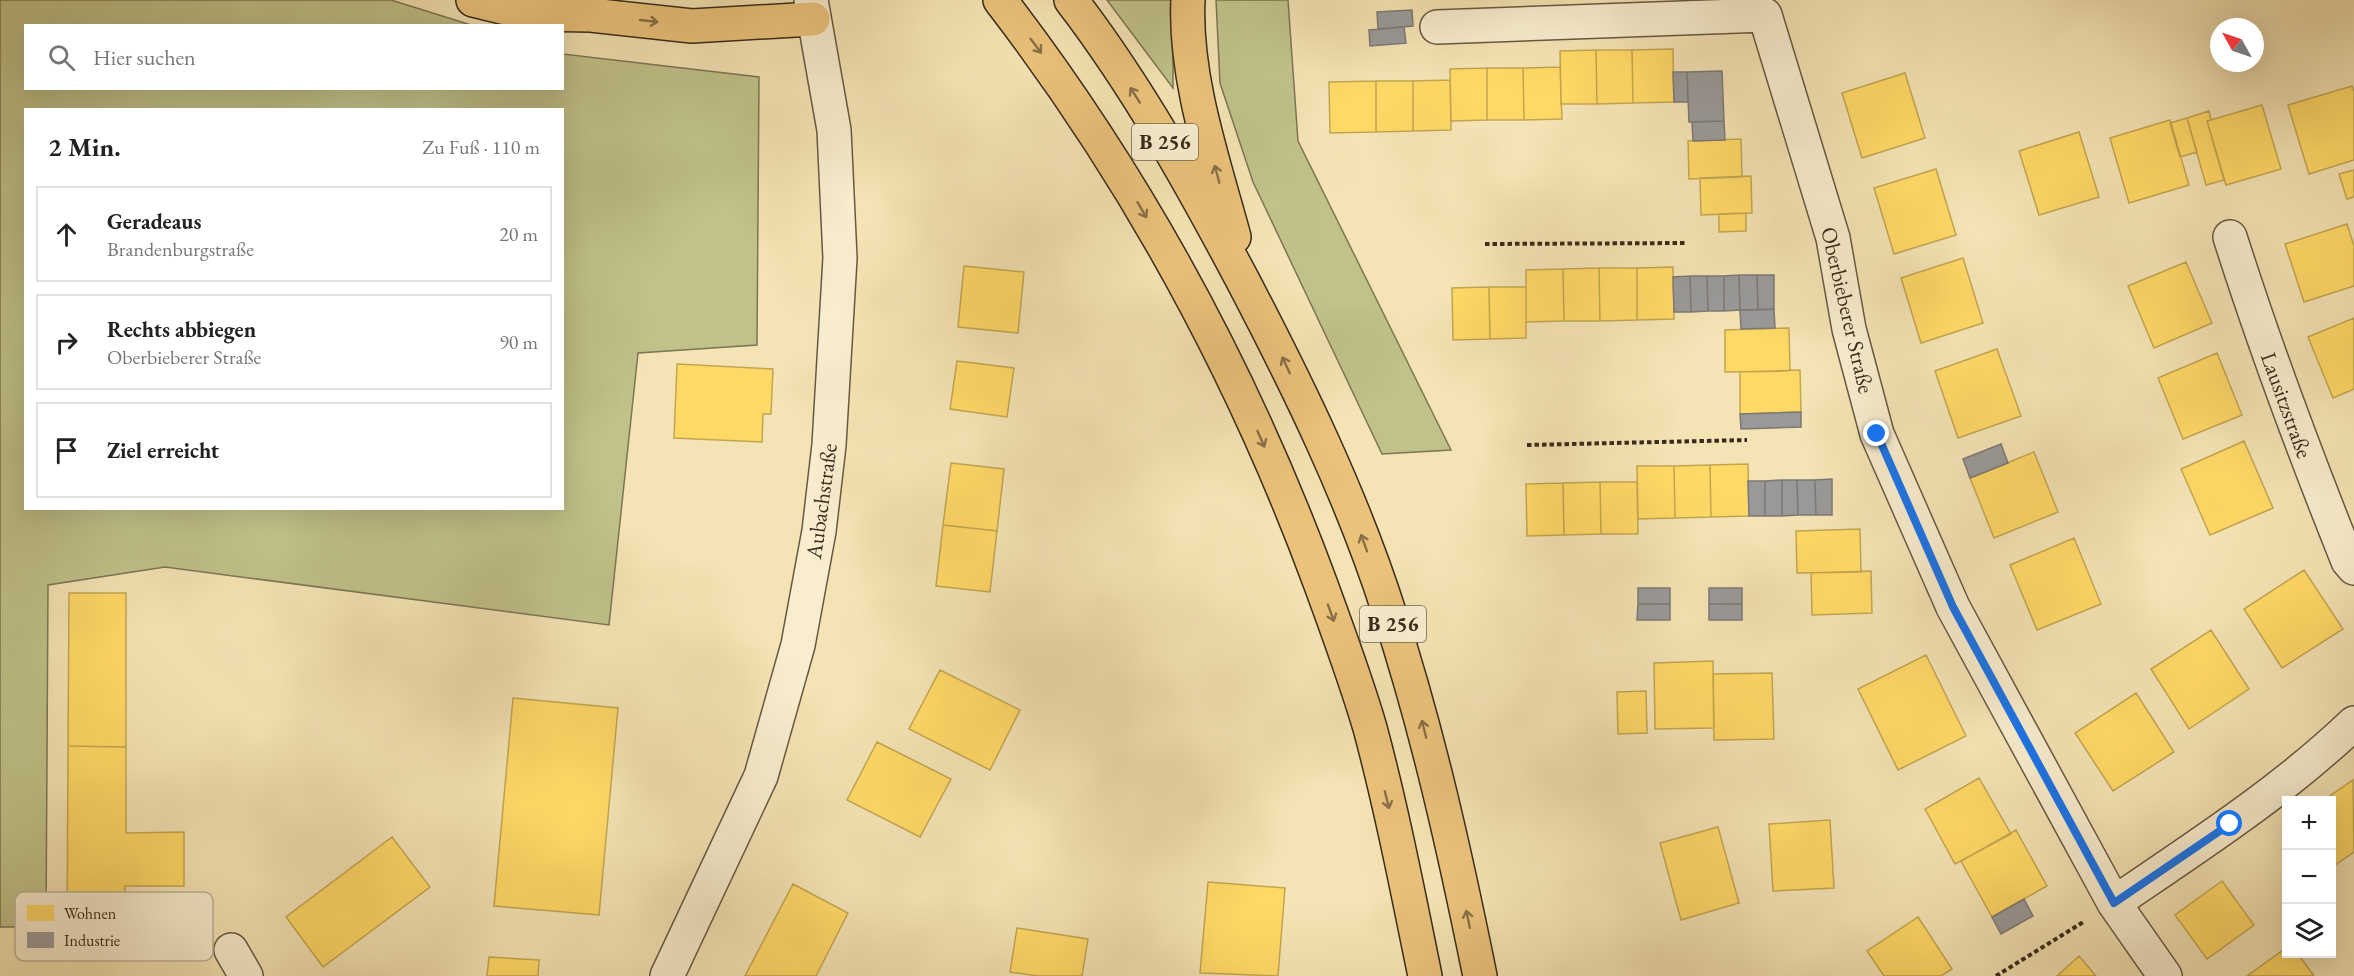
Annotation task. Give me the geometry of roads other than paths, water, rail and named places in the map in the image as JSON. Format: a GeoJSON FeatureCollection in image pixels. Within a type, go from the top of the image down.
{"type":"FeatureCollection","features":[{"type":"Feature","properties":{"kind":"highway"},"geometry":{"type":"LineString","coordinates":[[473,0],[531,14],[591,15],[692,26],[805,6]]}},
{"type":"Feature","properties":{"kind":"highway"},"geometry":{"type":"LineString","coordinates":[[591,15],[632,0]]}},
{"type":"Feature","properties":{"kind":"highway","name":"B 256"},"geometry":{"type":"LineString","coordinates":[[1000,0],[1039,51],[1113,160],[1141,207],[1231,373],[1274,469],[1320,582],[1369,727],[1425,976]]}},
{"type":"Feature","properties":{"kind":"highway","name":"B 256"},"geometry":{"type":"LineString","coordinates":[[1071,0],[1157,127],[1213,225],[1278,347],[1355,518],[1388,609],[1421,717],[1447,820],[1480,976]]}},
{"type":"Feature","properties":{"kind":"highway"},"geometry":{"type":"LineString","coordinates":[[1188,0],[1187,22],[1199,108],[1248,291]]}},
{"type":"Feature","properties":{"kind":"street","name":"Aubachstraße"},"geometry":{"type":"LineString","coordinates":[[667,976],[762,776],[798,645],[819,531],[829,445],[840,258],[834,130],[805,6]]}},
{"type":"Feature","properties":{"kind":"street","name":"Oberbieberer Straße"},"geometry":{"type":"LineString","coordinates":[[1437,27],[1766,15],[1833,238],[1849,329],[1877,434],[1953,607],[2114,903],[2165,976]]}},
{"type":"Feature","properties":{"kind":"street","name":"Lausitzstraße"},"geometry":{"type":"LineString","coordinates":[[2230,237],[2258,325],[2305,453],[2348,561],[2354,568]]}},
{"type":"Feature","properties":{"kind":"street"},"geometry":{"type":"LineString","coordinates":[[2114,903],[2230,824],[2334,742],[2354,723]]}}]}
